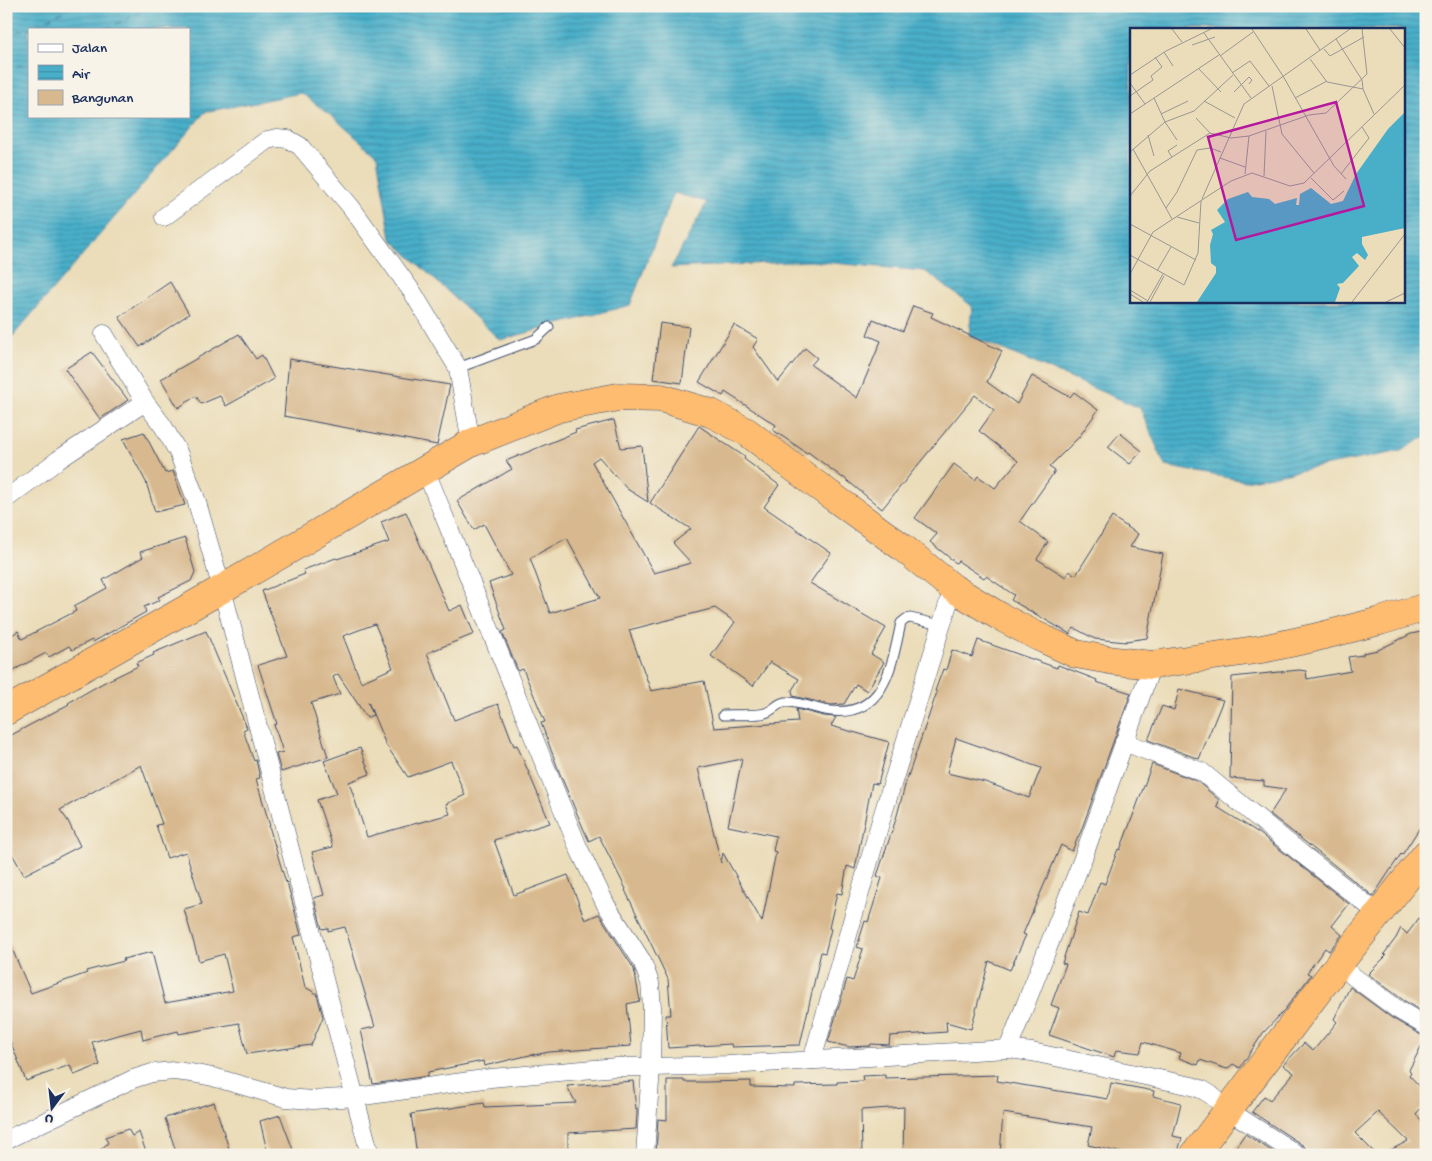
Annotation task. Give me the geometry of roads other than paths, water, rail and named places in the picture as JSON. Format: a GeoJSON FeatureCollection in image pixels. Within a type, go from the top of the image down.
{"type":"FeatureCollection","features":[{"type":"Feature","properties":{"kind":"highway"},"geometry":{"type":"LineString","coordinates":[[6,711],[222,589],[471,443],[559,408],[618,397],[661,398],[678,402],[711,413],[747,432],[902,547],[953,588],[1013,624],[1076,654],[1152,665],[1212,657],[1279,646],[1380,621],[1426,607]]}},
{"type":"Feature","properties":{"kind":"highway"},"geometry":{"type":"LineString","coordinates":[[1194,1155],[1338,965],[1426,854]]}},
{"type":"Feature","properties":{"kind":"street"},"geometry":{"type":"LineString","coordinates":[[164,217],[266,140],[288,139],[300,146],[351,207],[413,293],[458,368],[471,443]]}},
{"type":"Feature","properties":{"kind":"street"},"geometry":{"type":"LineString","coordinates":[[104,334],[178,452],[196,499],[222,589],[370,1155]]}},
{"type":"Feature","properties":{"kind":"street"},"geometry":{"type":"LineString","coordinates":[[6,499],[58,460],[145,402]]}},
{"type":"Feature","properties":{"kind":"street"},"geometry":{"type":"LineString","coordinates":[[425,469],[578,847],[606,905],[642,961],[650,983],[652,1007],[651,1067],[645,1155]]}},
{"type":"Feature","properties":{"kind":"street"},"geometry":{"type":"LineString","coordinates":[[812,1060],[881,820],[953,588]]}},
{"type":"Feature","properties":{"kind":"street"},"geometry":{"type":"LineString","coordinates":[[1008,1049],[1083,858],[1152,665]]}},
{"type":"Feature","properties":{"kind":"street"},"geometry":{"type":"LineString","coordinates":[[1124,742],[1202,772],[1378,914]]}},
{"type":"Feature","properties":{"kind":"street"},"geometry":{"type":"LineString","coordinates":[[1338,965],[1397,1009],[1426,1026]]}},
{"type":"Feature","properties":{"kind":"street"},"geometry":{"type":"LineString","coordinates":[[6,1140],[133,1079],[152,1073],[174,1071],[213,1077],[286,1098],[313,1100],[356,1097],[491,1078],[617,1067],[812,1060],[1008,1049],[1032,1052],[1192,1086],[1203,1090],[1228,1110],[1298,1155]]}},
{"type":"Feature","properties":{"kind":"lane"},"geometry":{"type":"LineString","coordinates":[[458,368],[536,340],[549,327]]}},
{"type":"Feature","properties":{"kind":"lane"},"geometry":{"type":"LineString","coordinates":[[723,714],[765,714],[775,706],[785,702],[828,711],[843,712],[857,710],[878,693],[885,683],[903,621],[910,618],[941,625]]}},
{"type":"Feature","properties":{"kind":"water"},"geometry":{"type":"Polygon","coordinates":[[[6,6],[1426,6],[1426,436],[1401,451],[1245,481],[1165,466],[1140,408],[969,335],[972,306],[925,271],[810,261],[671,268],[707,202],[674,193],[630,305],[500,340],[391,239],[377,156],[333,117],[301,93],[205,112],[6,344],[6,6]]]}}]}
